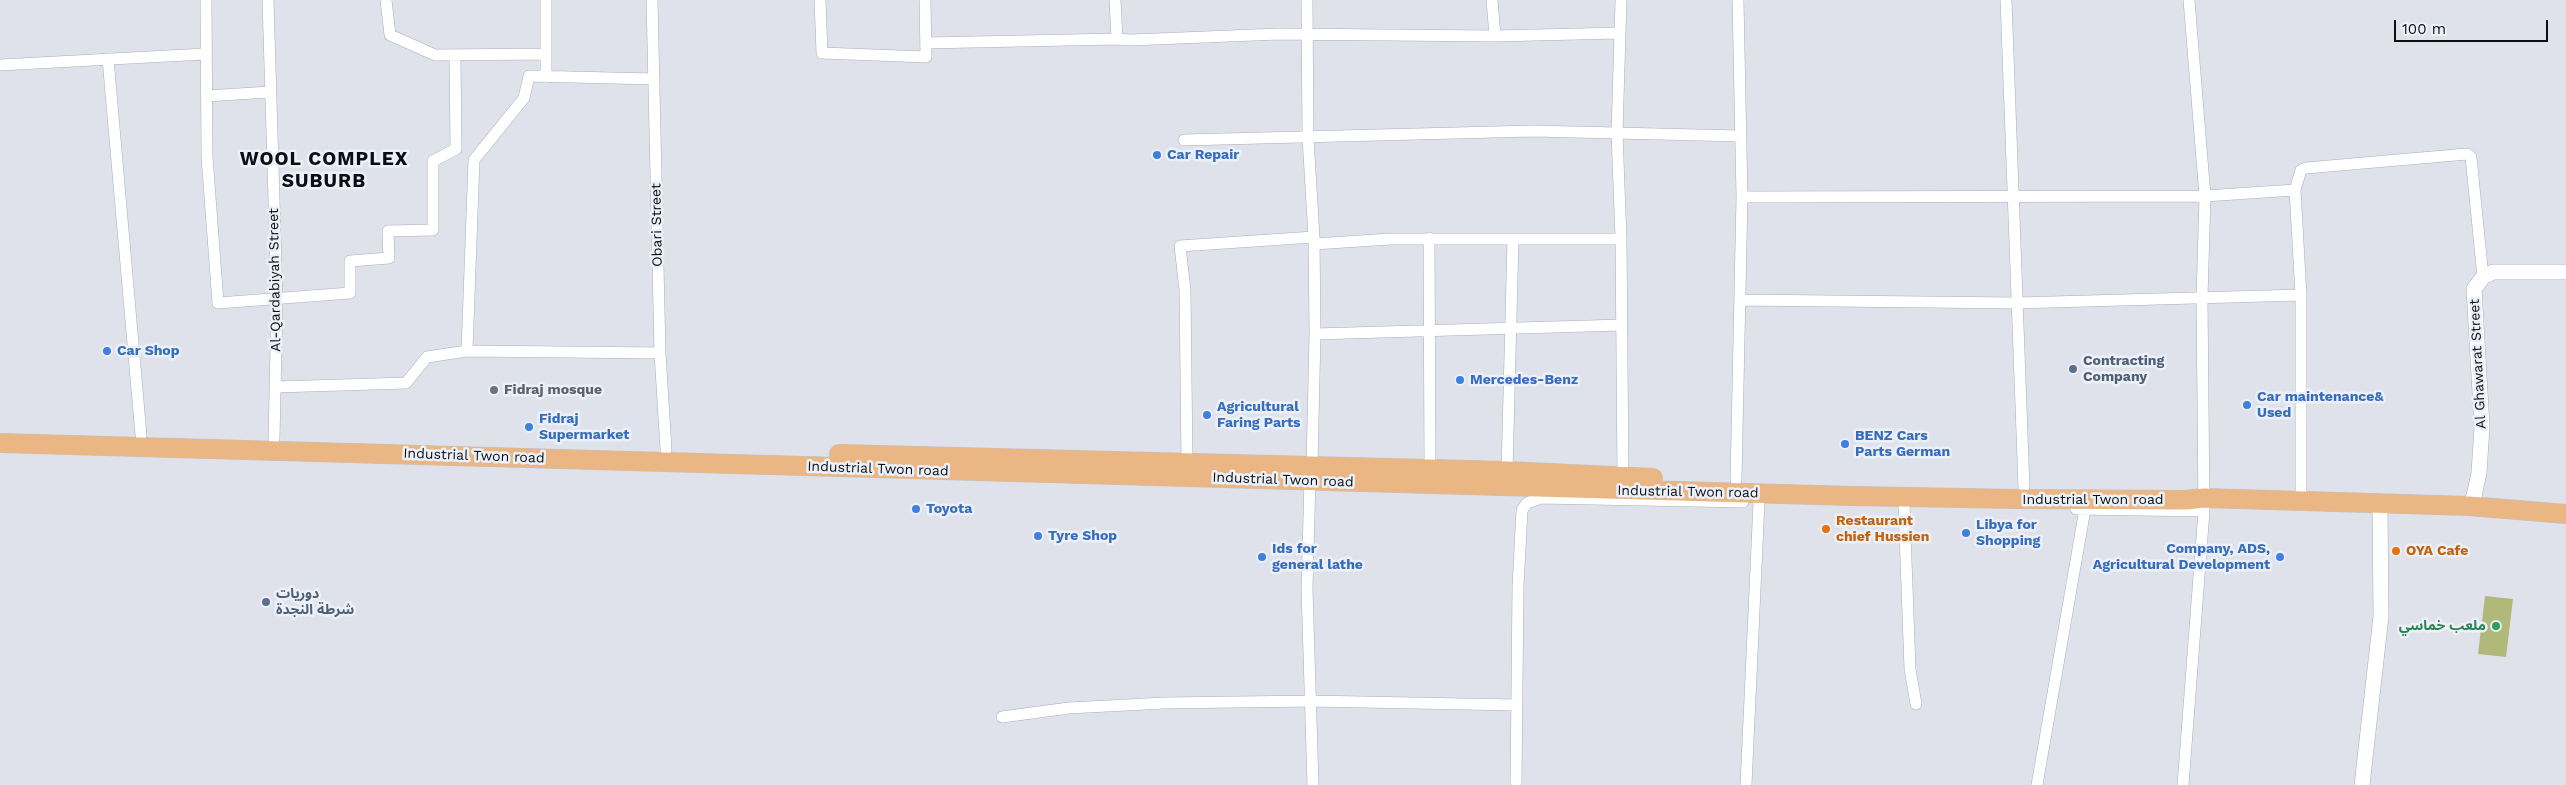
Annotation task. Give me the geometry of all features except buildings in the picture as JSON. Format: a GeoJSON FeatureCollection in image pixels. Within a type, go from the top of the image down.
{"type":"FeatureCollection","features":[{"type":"Feature","properties":{"kind":"highway"},"geometry":{"type":"LineString","coordinates":[[0,431],[1186,463],[1311,473],[1430,470],[1507,471],[1623,477],[2102,488],[2186,494],[2204,505]]}},
{"type":"Feature","properties":{"kind":"highway","name":"Industrial Twon road"},"geometry":{"type":"LineString","coordinates":[[0,443],[1311,473],[1523,488],[2017,500],[2185,500],[2204,505],[2301,501],[2470,506],[2566,514]]}},
{"type":"Feature","properties":{"kind":"street"},"geometry":{"type":"LineString","coordinates":[[206,0],[207,157],[218,303],[350,293],[350,261],[389,258],[388,231],[433,230],[433,161],[456,149]]}},
{"type":"Feature","properties":{"kind":"street","name":"Al-Qardabiyah Street"},"geometry":{"type":"LineString","coordinates":[[268,0],[277,300],[274,439]]}},
{"type":"Feature","properties":{"kind":"street"},"geometry":{"type":"LineString","coordinates":[[386,0],[390,35],[435,55],[546,54]]}},
{"type":"Feature","properties":{"kind":"street"},"geometry":{"type":"LineString","coordinates":[[546,0],[546,76]]}},
{"type":"Feature","properties":{"kind":"street","name":"Obari Street"},"geometry":{"type":"LineString","coordinates":[[652,0],[660,353],[666,450]]}},
{"type":"Feature","properties":{"kind":"street"},"geometry":{"type":"LineString","coordinates":[[820,0],[822,53],[926,58],[926,0]]}},
{"type":"Feature","properties":{"kind":"street"},"geometry":{"type":"LineString","coordinates":[[1115,0],[1117,39]]}},
{"type":"Feature","properties":{"kind":"street"},"geometry":{"type":"LineString","coordinates":[[1307,0],[1309,35],[1308,138],[1314,241],[1315,334],[1307,588],[1312,701],[1313,785]]}},
{"type":"Feature","properties":{"kind":"street"},"geometry":{"type":"LineString","coordinates":[[1492,0],[1495,36]]}},
{"type":"Feature","properties":{"kind":"street"},"geometry":{"type":"LineString","coordinates":[[1622,0],[1619,33],[1617,133],[1621,239],[1623,477]]}},
{"type":"Feature","properties":{"kind":"street"},"geometry":{"type":"LineString","coordinates":[[1736,480],[1742,197],[1738,0]]}},
{"type":"Feature","properties":{"kind":"street"},"geometry":{"type":"LineString","coordinates":[[2006,0],[2024,487]]}},
{"type":"Feature","properties":{"kind":"street"},"geometry":{"type":"LineString","coordinates":[[2183,785],[2204,505],[2202,297],[2206,196],[2189,0]]}},
{"type":"Feature","properties":{"kind":"street"},"geometry":{"type":"LineString","coordinates":[[926,43],[1117,39],[1134,41],[1213,36],[1495,36],[1619,33]]}},
{"type":"Feature","properties":{"kind":"street"},"geometry":{"type":"LineString","coordinates":[[0,65],[205,54]]}},
{"type":"Feature","properties":{"kind":"street"},"geometry":{"type":"LineString","coordinates":[[455,55],[456,149]]}},
{"type":"Feature","properties":{"kind":"street"},"geometry":{"type":"LineString","coordinates":[[108,59],[142,435]]}},
{"type":"Feature","properties":{"kind":"street"},"geometry":{"type":"LineString","coordinates":[[468,351],[474,160],[524,98],[529,76],[654,78]]}},
{"type":"Feature","properties":{"kind":"street"},"geometry":{"type":"LineString","coordinates":[[206,96],[270,92]]}},
{"type":"Feature","properties":{"kind":"street"},"geometry":{"type":"LineString","coordinates":[[1184,140],[1533,131],[1741,136]]}},
{"type":"Feature","properties":{"kind":"street"},"geometry":{"type":"LineString","coordinates":[[456,149],[474,160]]}},
{"type":"Feature","properties":{"kind":"street"},"geometry":{"type":"LineString","coordinates":[[2301,501],[2301,295],[2296,190],[2298,176],[2306,168],[2467,154],[2471,157],[2484,277],[2493,272],[2566,272]]}},
{"type":"Feature","properties":{"kind":"street"},"geometry":{"type":"LineString","coordinates":[[1742,197],[2206,196],[2296,190]]}},
{"type":"Feature","properties":{"kind":"street"},"geometry":{"type":"LineString","coordinates":[[1186,463],[1185,290],[1180,246],[1429,238],[1513,240],[1621,239]]}},
{"type":"Feature","properties":{"kind":"street"},"geometry":{"type":"LineString","coordinates":[[1429,238],[1430,470]]}},
{"type":"Feature","properties":{"kind":"street"},"geometry":{"type":"LineString","coordinates":[[1507,471],[1513,240]]}},
{"type":"Feature","properties":{"kind":"street","name":"Al Ghawarat Street"},"geometry":{"type":"LineString","coordinates":[[2470,506],[2479,473],[2482,427],[2474,289],[2484,277]]}},
{"type":"Feature","properties":{"kind":"street"},"geometry":{"type":"LineString","coordinates":[[1741,300],[2016,303],[2301,295]]}},
{"type":"Feature","properties":{"kind":"street"},"geometry":{"type":"LineString","coordinates":[[1315,334],[1622,325]]}},
{"type":"Feature","properties":{"kind":"street"},"geometry":{"type":"LineString","coordinates":[[276,387],[406,383],[427,357],[468,351],[660,353]]}},
{"type":"Feature","properties":{"kind":"street"},"geometry":{"type":"LineString","coordinates":[[1516,785],[1516,706],[1523,488]]}},
{"type":"Feature","properties":{"kind":"street"},"geometry":{"type":"LineString","coordinates":[[1522,510],[1527,503],[1536,498],[2085,509],[2204,505]]}},
{"type":"Feature","properties":{"kind":"street"},"geometry":{"type":"LineString","coordinates":[[1746,785],[1759,502]]}},
{"type":"Feature","properties":{"kind":"street"},"geometry":{"type":"LineString","coordinates":[[2362,785],[2381,616],[2380,503]]}},
{"type":"Feature","properties":{"kind":"street"},"geometry":{"type":"LineString","coordinates":[[1904,505],[1910,669],[1916,704]]}},
{"type":"Feature","properties":{"kind":"street"},"geometry":{"type":"LineString","coordinates":[[2037,785],[2085,509]]}},
{"type":"Feature","properties":{"kind":"street"},"geometry":{"type":"LineString","coordinates":[[1002,717],[1069,708],[1164,703],[1312,701],[1516,706]]}},
{"type":"Feature","properties":{"kind":"green space","name":"ملعب خماسي"},"geometry":{"type":"Polygon","coordinates":[[[2485,596],[2513,599],[2506,657],[2478,654],[2485,596]]]}},
{"type":"Feature","properties":{"kind":"place","name":"Car Repair"},"geometry":{"type":"Point","coordinates":[1157,155]}},
{"type":"Feature","properties":{"kind":"place","name":"Car Shop"},"geometry":{"type":"Point","coordinates":[107,351]}},
{"type":"Feature","properties":{"kind":"place","name":"Contracting Company"},"geometry":{"type":"Point","coordinates":[2073,369]}},
{"type":"Feature","properties":{"kind":"place","name":"Mercedes-Benz"},"geometry":{"type":"Point","coordinates":[1460,380]}},
{"type":"Feature","properties":{"kind":"place","name":"Fidraj mosque"},"geometry":{"type":"Point","coordinates":[494,390]}},
{"type":"Feature","properties":{"kind":"place","name":"Car maintenance& Used"},"geometry":{"type":"Point","coordinates":[2247,405]}},
{"type":"Feature","properties":{"kind":"place","name":"Agricultural Faring Parts"},"geometry":{"type":"Point","coordinates":[1207,415]}},
{"type":"Feature","properties":{"kind":"place","name":"Fidraj Supermarket"},"geometry":{"type":"Point","coordinates":[529,427]}},
{"type":"Feature","properties":{"kind":"place","name":"BENZ Cars Parts German"},"geometry":{"type":"Point","coordinates":[1845,444]}},
{"type":"Feature","properties":{"kind":"place","name":"Toyota"},"geometry":{"type":"Point","coordinates":[916,509]}},
{"type":"Feature","properties":{"kind":"place","name":"Restaurant chief Hussien"},"geometry":{"type":"Point","coordinates":[1826,529]}},
{"type":"Feature","properties":{"kind":"place","name":"Libya for Shopping"},"geometry":{"type":"Point","coordinates":[1966,533]}},
{"type":"Feature","properties":{"kind":"place","name":"Tyre Shop"},"geometry":{"type":"Point","coordinates":[1038,536]}},
{"type":"Feature","properties":{"kind":"place","name":"OYA Cafe"},"geometry":{"type":"Point","coordinates":[2396,551]}},
{"type":"Feature","properties":{"kind":"place","name":"Ids for general lathe"},"geometry":{"type":"Point","coordinates":[1262,557]}},
{"type":"Feature","properties":{"kind":"place","name":"Company, ADS, Agricultural Development"},"geometry":{"type":"Point","coordinates":[2280,557]}},
{"type":"Feature","properties":{"kind":"place","name":"دوريات شرطة النجدة"},"geometry":{"type":"Point","coordinates":[266,602]}},
{"type":"Feature","properties":{"kind":"place","name":"ملعب خماسي"},"geometry":{"type":"Point","coordinates":[2496,626]}},
{"type":"Feature","properties":{"kind":"district","name":"WOOL COMPLEX SUBURB"},"geometry":{"type":"Point","coordinates":[324,170]}}]}
